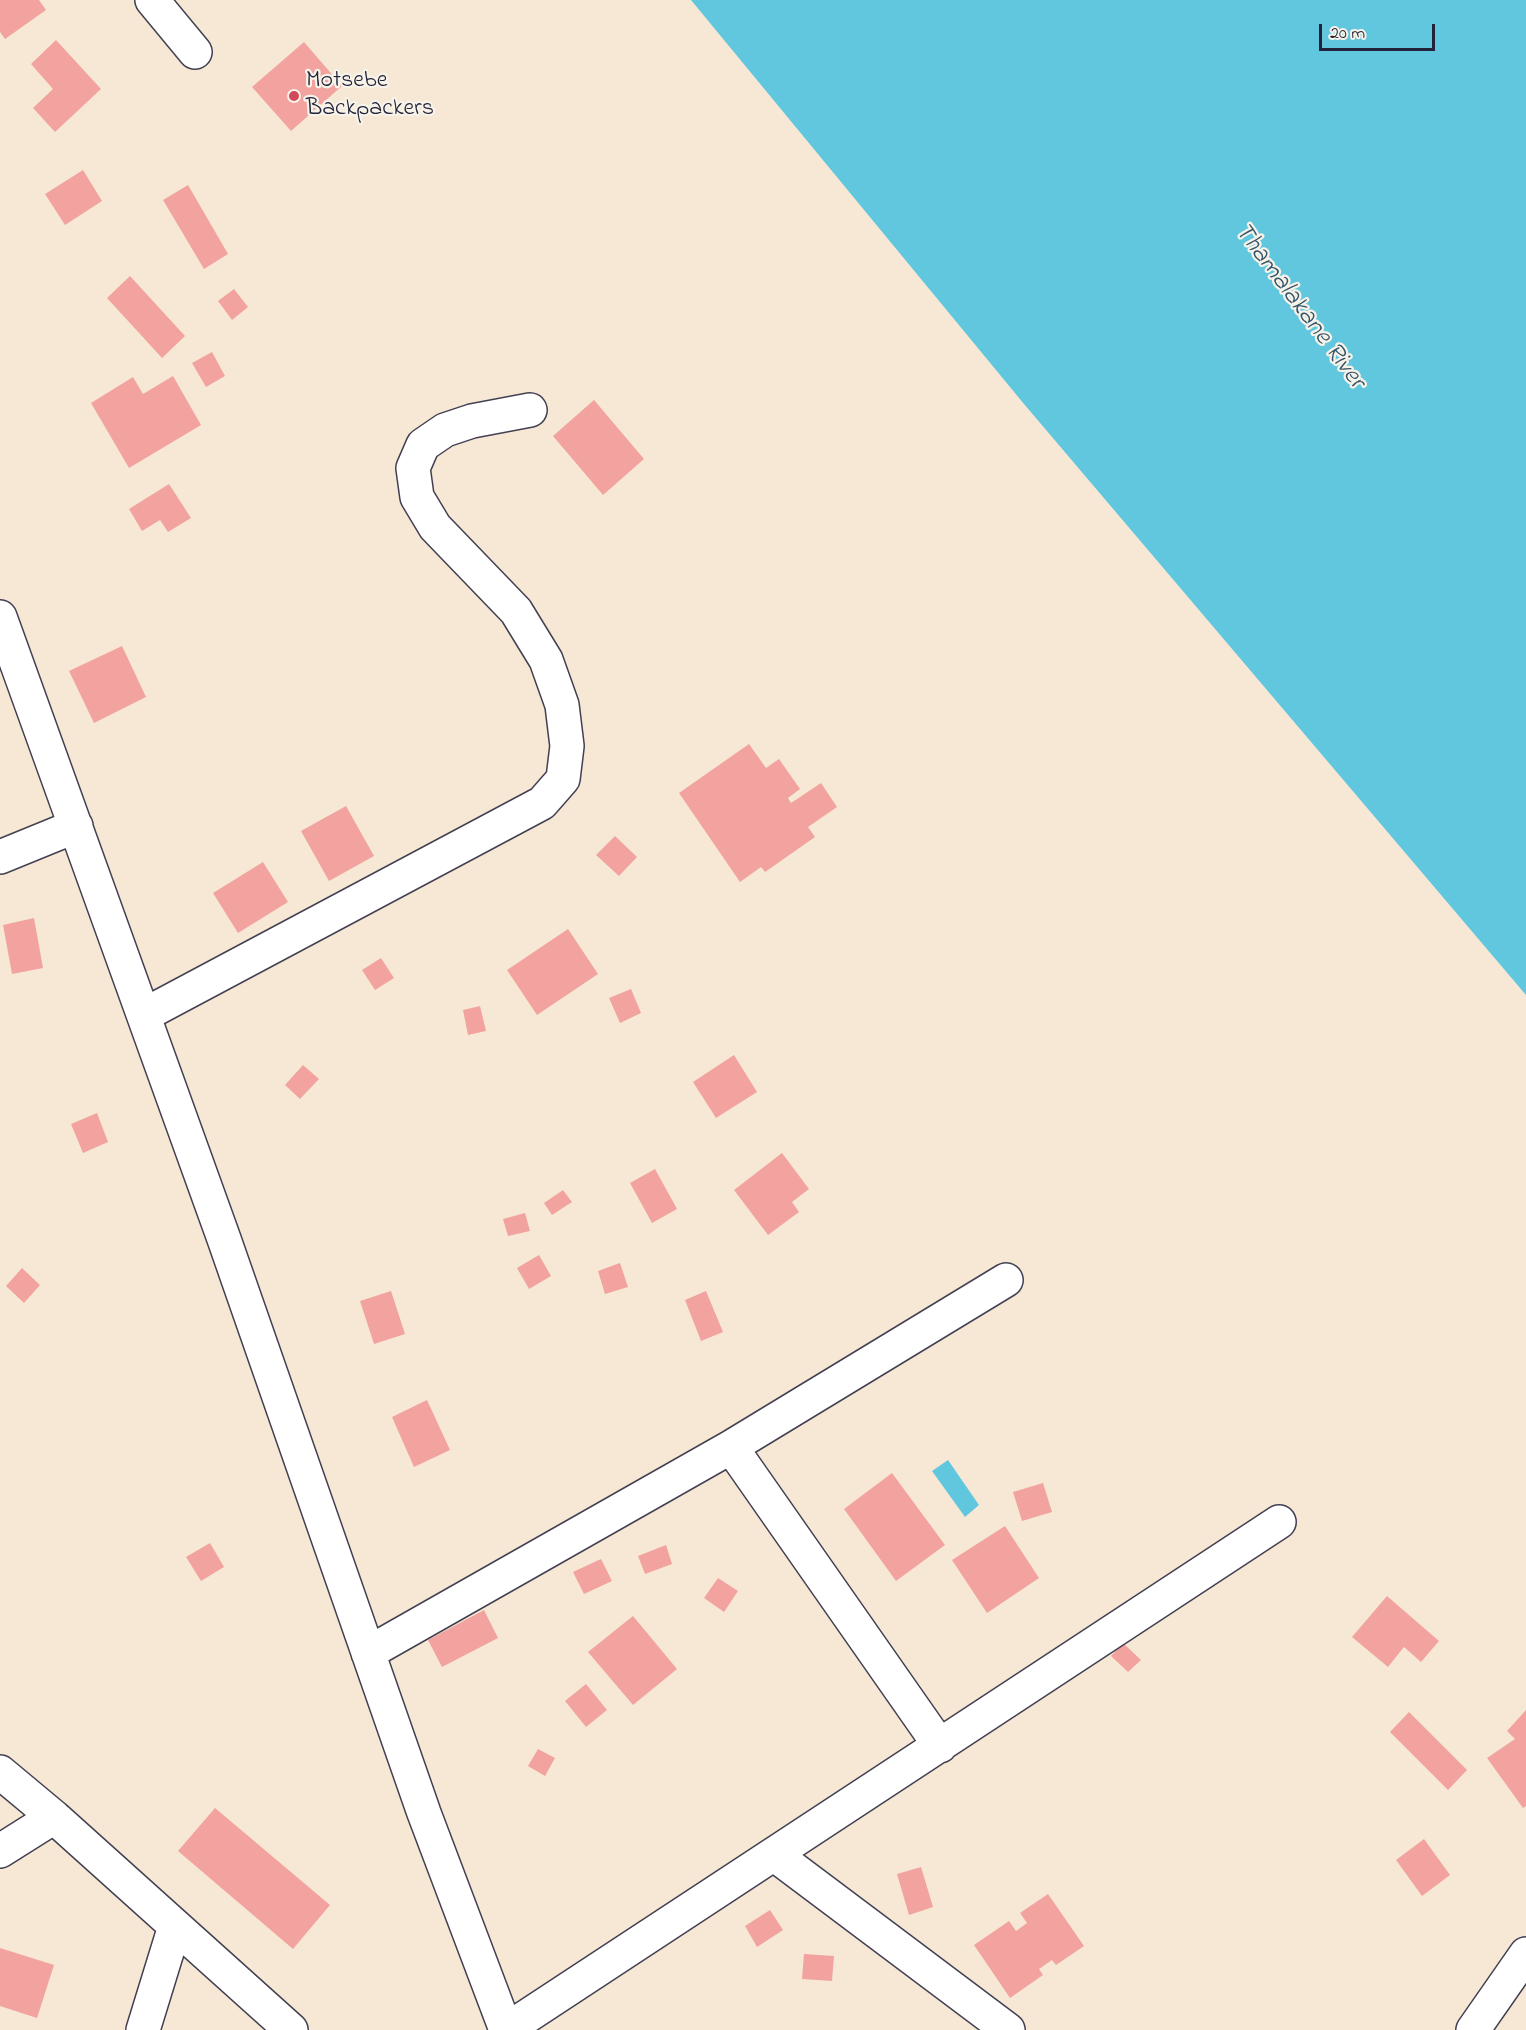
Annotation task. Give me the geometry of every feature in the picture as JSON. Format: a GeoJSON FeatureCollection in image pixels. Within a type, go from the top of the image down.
{"type":"FeatureCollection","features":[{"type":"Feature","properties":{"kind":"street"},"geometry":{"type":"LineString","coordinates":[[152,0],[195,52]]}},
{"type":"Feature","properties":{"kind":"street"},"geometry":{"type":"LineString","coordinates":[[144,1015],[542,803],[563,779],[567,746],[562,705],[546,660],[516,611],[435,527],[417,497],[412,468],[423,445],[445,430],[472,421],[530,410]]}},
{"type":"Feature","properties":{"kind":"street"},"geometry":{"type":"LineString","coordinates":[[0,617],[144,1015],[424,1813],[506,2030],[1279,1522]]}},
{"type":"Feature","properties":{"kind":"street"},"geometry":{"type":"LineString","coordinates":[[0,857],[76,826]]}},
{"type":"Feature","properties":{"kind":"street"},"geometry":{"type":"LineString","coordinates":[[369,1653],[731,1447],[1006,1280]]}},
{"type":"Feature","properties":{"kind":"street"},"geometry":{"type":"LineString","coordinates":[[731,1447],[940,1746]]}},
{"type":"Feature","properties":{"kind":"street"},"geometry":{"type":"LineString","coordinates":[[0,1772],[54,1817],[291,2030]]}},
{"type":"Feature","properties":{"kind":"street"},"geometry":{"type":"LineString","coordinates":[[0,1851],[54,1817]]}},
{"type":"Feature","properties":{"kind":"street"},"geometry":{"type":"LineString","coordinates":[[775,1855],[1008,2030]]}},
{"type":"Feature","properties":{"kind":"street"},"geometry":{"type":"LineString","coordinates":[[143,2030],[175,1926]]}},
{"type":"Feature","properties":{"kind":"street"},"geometry":{"type":"LineString","coordinates":[[1473,2030],[1526,1954]]}},
{"type":"Feature","properties":{"kind":"water","name":"Thamalakane River"},"geometry":{"type":"Polygon","coordinates":[[[691,0],[1526,0],[1526,995],[1024,404],[691,0]]]}},
{"type":"Feature","properties":{"kind":"water"},"geometry":{"type":"Polygon","coordinates":[[[948,1460],[979,1505],[965,1517],[932,1471],[948,1460]]]}},
{"type":"Feature","properties":{"kind":"building"},"geometry":{"type":"Polygon","coordinates":[[[0,0],[39,0],[46,10],[5,39],[0,32],[0,0]]]}},
{"type":"Feature","properties":{"kind":"building"},"geometry":{"type":"Polygon","coordinates":[[[56,40],[101,89],[55,132],[33,108],[53,89],[31,64],[56,40]]]}},
{"type":"Feature","properties":{"kind":"building"},"geometry":{"type":"Polygon","coordinates":[[[304,42],[342,86],[291,131],[252,87],[304,42]]]}},
{"type":"Feature","properties":{"kind":"building"},"geometry":{"type":"Polygon","coordinates":[[[83,170],[102,201],[65,225],[45,194],[83,170]]]}},
{"type":"Feature","properties":{"kind":"building"},"geometry":{"type":"Polygon","coordinates":[[[188,185],[228,254],[204,269],[163,200],[188,185]]]}},
{"type":"Feature","properties":{"kind":"building"},"geometry":{"type":"Polygon","coordinates":[[[130,276],[185,336],[162,358],[107,298],[130,276]]]}},
{"type":"Feature","properties":{"kind":"building"},"geometry":{"type":"Polygon","coordinates":[[[234,289],[248,307],[232,320],[218,301],[234,289]]]}},
{"type":"Feature","properties":{"kind":"building"},"geometry":{"type":"Polygon","coordinates":[[[212,352],[225,376],[206,387],[192,363],[212,352]]]}},
{"type":"Feature","properties":{"kind":"building"},"geometry":{"type":"Polygon","coordinates":[[[173,376],[201,425],[129,468],[91,403],[133,377],[143,394],[173,376]]]}},
{"type":"Feature","properties":{"kind":"building"},"geometry":{"type":"Polygon","coordinates":[[[594,400],[644,459],[603,495],[553,436],[594,400]]]}},
{"type":"Feature","properties":{"kind":"building"},"geometry":{"type":"Polygon","coordinates":[[[169,484],[191,518],[168,532],[160,520],[142,531],[129,509],[169,484]]]}},
{"type":"Feature","properties":{"kind":"building"},"geometry":{"type":"Polygon","coordinates":[[[122,646],[146,697],[94,723],[69,671],[122,646]]]}},
{"type":"Feature","properties":{"kind":"building"},"geometry":{"type":"Polygon","coordinates":[[[749,744],[766,768],[779,759],[800,789],[788,798],[791,803],[821,783],[837,807],[808,827],[815,837],[765,872],[761,867],[740,882],[679,793],[749,744]]]}},
{"type":"Feature","properties":{"kind":"building"},"geometry":{"type":"Polygon","coordinates":[[[346,806],[374,856],[329,881],[301,831],[346,806]]]}},
{"type":"Feature","properties":{"kind":"building"},"geometry":{"type":"Polygon","coordinates":[[[615,836],[637,857],[619,876],[596,855],[615,836]]]}},
{"type":"Feature","properties":{"kind":"building"},"geometry":{"type":"Polygon","coordinates":[[[263,862],[288,902],[238,933],[213,893],[263,862]]]}},
{"type":"Feature","properties":{"kind":"building"},"geometry":{"type":"Polygon","coordinates":[[[34,918],[43,968],[12,974],[3,925],[34,918]]]}},
{"type":"Feature","properties":{"kind":"building"},"geometry":{"type":"Polygon","coordinates":[[[568,929],[598,974],[537,1015],[507,970],[568,929]]]}},
{"type":"Feature","properties":{"kind":"building"},"geometry":{"type":"Polygon","coordinates":[[[381,958],[394,978],[375,990],[362,970],[381,958]]]}},
{"type":"Feature","properties":{"kind":"building"},"geometry":{"type":"Polygon","coordinates":[[[631,989],[641,1013],[620,1023],[609,998],[631,989]]]}},
{"type":"Feature","properties":{"kind":"building"},"geometry":{"type":"Polygon","coordinates":[[[480,1006],[486,1031],[468,1035],[463,1010],[480,1006]]]}},
{"type":"Feature","properties":{"kind":"building"},"geometry":{"type":"Polygon","coordinates":[[[734,1055],[757,1092],[716,1118],[693,1082],[734,1055]]]}},
{"type":"Feature","properties":{"kind":"building"},"geometry":{"type":"Polygon","coordinates":[[[303,1065],[319,1079],[300,1099],[285,1085],[303,1065]]]}},
{"type":"Feature","properties":{"kind":"building"},"geometry":{"type":"Polygon","coordinates":[[[97,1113],[108,1142],[83,1153],[71,1124],[97,1113]]]}},
{"type":"Feature","properties":{"kind":"building"},"geometry":{"type":"Polygon","coordinates":[[[782,1153],[809,1189],[792,1202],[799,1212],[768,1235],[734,1190],[782,1153]]]}},
{"type":"Feature","properties":{"kind":"building"},"geometry":{"type":"Polygon","coordinates":[[[655,1169],[677,1209],[652,1223],[630,1183],[655,1169]]]}},
{"type":"Feature","properties":{"kind":"building"},"geometry":{"type":"Polygon","coordinates":[[[563,1190],[572,1202],[552,1215],[544,1203],[563,1190]]]}},
{"type":"Feature","properties":{"kind":"building"},"geometry":{"type":"Polygon","coordinates":[[[525,1213],[530,1231],[508,1236],[503,1219],[525,1213]]]}},
{"type":"Feature","properties":{"kind":"building"},"geometry":{"type":"Polygon","coordinates":[[[539,1255],[551,1276],[529,1289],[517,1268],[539,1255]]]}},
{"type":"Feature","properties":{"kind":"building"},"geometry":{"type":"Polygon","coordinates":[[[620,1263],[628,1287],[605,1294],[598,1271],[620,1263]]]}},
{"type":"Feature","properties":{"kind":"building"},"geometry":{"type":"Polygon","coordinates":[[[22,1268],[40,1285],[24,1303],[6,1286],[22,1268]]]}},
{"type":"Feature","properties":{"kind":"building"},"geometry":{"type":"Polygon","coordinates":[[[391,1291],[405,1334],[374,1344],[360,1301],[391,1291]]]}},
{"type":"Feature","properties":{"kind":"building"},"geometry":{"type":"Polygon","coordinates":[[[706,1291],[723,1332],[701,1341],[685,1300],[706,1291]]]}},
{"type":"Feature","properties":{"kind":"building"},"geometry":{"type":"Polygon","coordinates":[[[427,1400],[450,1450],[414,1467],[392,1417],[427,1400]]]}},
{"type":"Feature","properties":{"kind":"building"},"geometry":{"type":"Polygon","coordinates":[[[892,1473],[945,1545],[896,1581],[844,1509],[892,1473]]]}},
{"type":"Feature","properties":{"kind":"building"},"geometry":{"type":"Polygon","coordinates":[[[1043,1483],[1052,1512],[1022,1521],[1013,1492],[1043,1483]]]}},
{"type":"Feature","properties":{"kind":"building"},"geometry":{"type":"Polygon","coordinates":[[[1005,1526],[1039,1578],[987,1613],[952,1560],[1005,1526]]]}},
{"type":"Feature","properties":{"kind":"building"},"geometry":{"type":"Polygon","coordinates":[[[210,1543],[224,1567],[201,1581],[186,1557],[210,1543]]]}},
{"type":"Feature","properties":{"kind":"building"},"geometry":{"type":"Polygon","coordinates":[[[666,1545],[672,1564],[645,1574],[638,1556],[666,1545]]]}},
{"type":"Feature","properties":{"kind":"building"},"geometry":{"type":"Polygon","coordinates":[[[601,1559],[612,1581],[584,1594],[573,1572],[601,1559]]]}},
{"type":"Feature","properties":{"kind":"building"},"geometry":{"type":"Polygon","coordinates":[[[718,1578],[738,1591],[724,1612],[704,1598],[718,1578]]]}},
{"type":"Feature","properties":{"kind":"building"},"geometry":{"type":"Polygon","coordinates":[[[1387,1596],[1439,1641],[1421,1662],[1404,1647],[1388,1667],[1352,1637],[1387,1596]]]}},
{"type":"Feature","properties":{"kind":"building"},"geometry":{"type":"Polygon","coordinates":[[[484,1610],[498,1638],[442,1667],[428,1640],[484,1610]]]}},
{"type":"Feature","properties":{"kind":"building"},"geometry":{"type":"Polygon","coordinates":[[[633,1616],[677,1669],[633,1705],[588,1652],[633,1616]]]}},
{"type":"Feature","properties":{"kind":"building"},"geometry":{"type":"Polygon","coordinates":[[[1123,1643],[1141,1660],[1128,1672],[1111,1656],[1123,1643]]]}},
{"type":"Feature","properties":{"kind":"building"},"geometry":{"type":"Polygon","coordinates":[[[586,1684],[607,1710],[586,1727],[565,1701],[586,1684]]]}},
{"type":"Feature","properties":{"kind":"building"},"geometry":{"type":"Polygon","coordinates":[[[1526,1710],[1526,1806],[1523,1808],[1487,1758],[1515,1739],[1507,1731],[1526,1710]]]}},
{"type":"Feature","properties":{"kind":"building"},"geometry":{"type":"Polygon","coordinates":[[[1409,1712],[1467,1770],[1448,1790],[1390,1732],[1409,1712]]]}},
{"type":"Feature","properties":{"kind":"building"},"geometry":{"type":"Polygon","coordinates":[[[538,1749],[555,1758],[545,1776],[528,1766],[538,1749]]]}},
{"type":"Feature","properties":{"kind":"building"},"geometry":{"type":"Polygon","coordinates":[[[215,1808],[330,1905],[293,1949],[178,1851],[215,1808]]]}},
{"type":"Feature","properties":{"kind":"building"},"geometry":{"type":"Polygon","coordinates":[[[1424,1839],[1450,1875],[1422,1896],[1396,1860],[1424,1839]]]}},
{"type":"Feature","properties":{"kind":"building"},"geometry":{"type":"Polygon","coordinates":[[[921,1867],[933,1907],[909,1915],[897,1874],[921,1867]]]}},
{"type":"Feature","properties":{"kind":"building"},"geometry":{"type":"Polygon","coordinates":[[[1048,1894],[1084,1946],[1056,1965],[1052,1960],[1039,1969],[1043,1975],[1010,1998],[974,1945],[1009,1921],[1016,1931],[1027,1923],[1020,1913],[1048,1894]]]}},
{"type":"Feature","properties":{"kind":"building"},"geometry":{"type":"Polygon","coordinates":[[[770,1910],[783,1930],[757,1947],[745,1926],[770,1910]]]}},
{"type":"Feature","properties":{"kind":"building"},"geometry":{"type":"Polygon","coordinates":[[[0,1948],[54,1965],[37,2018],[0,2006],[0,1948]]]}},
{"type":"Feature","properties":{"kind":"building"},"geometry":{"type":"Polygon","coordinates":[[[804,1954],[834,1956],[832,1981],[802,1979],[804,1954]]]}},
{"type":"Feature","properties":{"kind":"place","name":"Motsebe Backpackers"},"geometry":{"type":"Point","coordinates":[294,96]}}]}
